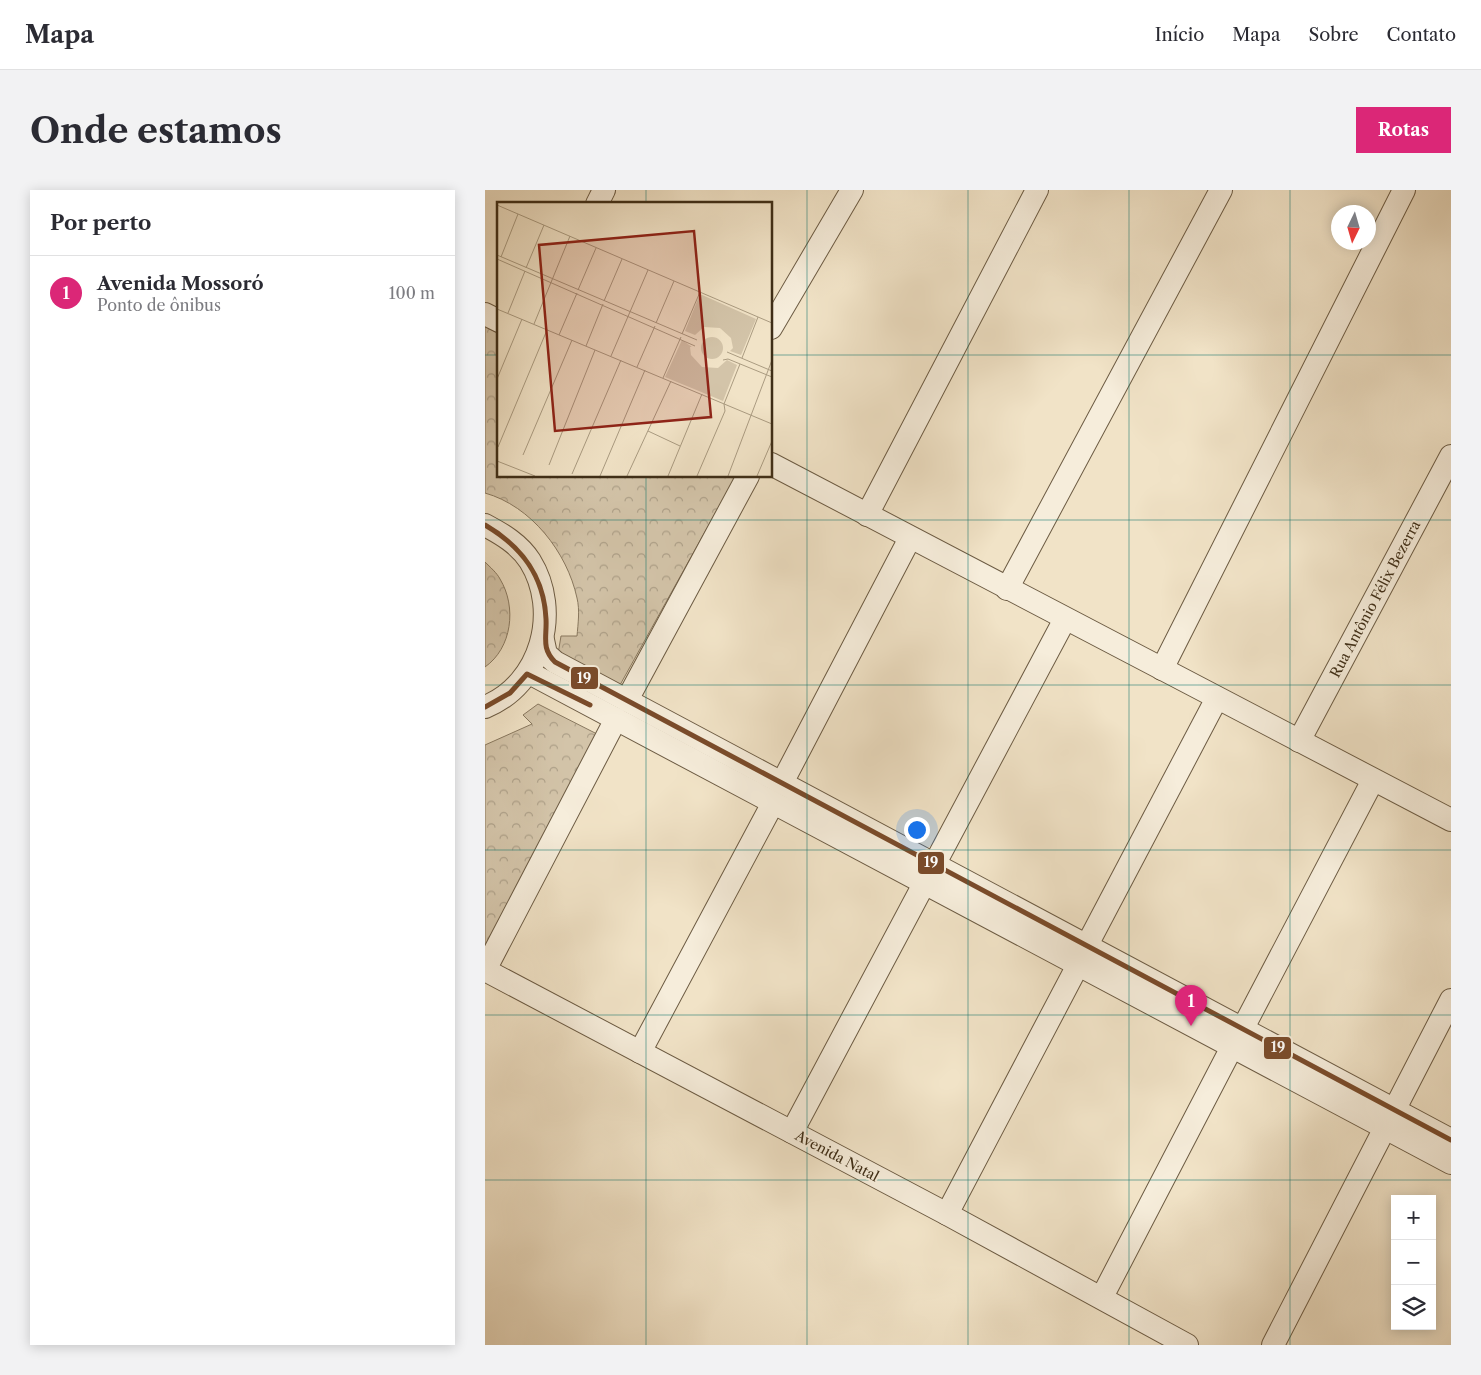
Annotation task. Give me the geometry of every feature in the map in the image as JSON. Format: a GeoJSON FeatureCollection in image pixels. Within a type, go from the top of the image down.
{"type":"FeatureCollection","features":[{"type":"Feature","properties":{"kind":"street"},"geometry":{"type":"LineString","coordinates":[[598,202],[604,190]]}},
{"type":"Feature","properties":{"kind":"street"},"geometry":{"type":"LineString","coordinates":[[773,325],[852,190]]}},
{"type":"Feature","properties":{"kind":"street"},"geometry":{"type":"LineString","coordinates":[[867,515],[1037,190]]}},
{"type":"Feature","properties":{"kind":"street"},"geometry":{"type":"LineString","coordinates":[[1007,589],[1221,190]]}},
{"type":"Feature","properties":{"kind":"street"},"geometry":{"type":"LineString","coordinates":[[1162,669],[1404,190]]}},
{"type":"Feature","properties":{"kind":"street"},"geometry":{"type":"LineString","coordinates":[[485,314],[497,320]]}},
{"type":"Feature","properties":{"kind":"street","name":"Rua Antônio Félix Bezerra"},"geometry":{"type":"LineString","coordinates":[[1299,741],[1451,456]]}},
{"type":"Feature","properties":{"kind":"street"},"geometry":{"type":"LineString","coordinates":[[773,465],[1373,780],[1449,813]]}},
{"type":"Feature","properties":{"kind":"street"},"geometry":{"type":"LineString","coordinates":[[627,700],[747,478]]}},
{"type":"Feature","properties":{"kind":"street"},"geometry":{"type":"LineString","coordinates":[[485,525],[508,538],[529,560],[542,588],[546,618],[543,640],[527,674],[509,693],[485,707]]}},
{"type":"Feature","properties":{"kind":"street"},"geometry":{"type":"LineString","coordinates":[[640,1052],[910,538]]}},
{"type":"Feature","properties":{"kind":"street"},"geometry":{"type":"LineString","coordinates":[[792,1132],[931,874],[1065,619]]}},
{"type":"Feature","properties":{"kind":"street"},"geometry":{"type":"LineString","coordinates":[[543,640],[546,654],[555,662],[627,700],[777,793]]}},
{"type":"Feature","properties":{"kind":"street"},"geometry":{"type":"LineString","coordinates":[[527,674],[535,676],[617,719],[777,793],[931,874],[1390,1119],[1451,1164]]}},
{"type":"Feature","properties":{"kind":"street"},"geometry":{"type":"LineString","coordinates":[[947,1214],[1217,698]]}},
{"type":"Feature","properties":{"kind":"street"},"geometry":{"type":"LineString","coordinates":[[485,970],[617,719]]}},
{"type":"Feature","properties":{"kind":"street"},"geometry":{"type":"LineString","coordinates":[[1102,1297],[1373,780]]}},
{"type":"Feature","properties":{"kind":"street","name":"Avenida Natal"},"geometry":{"type":"LineString","coordinates":[[485,970],[947,1214],[1187,1345]]}},
{"type":"Feature","properties":{"kind":"street"},"geometry":{"type":"LineString","coordinates":[[1273,1345],[1451,1000]]}},
{"type":"Feature","properties":{"kind":"street"},"geometry":{"type":"LineString","coordinates":[[1390,1119],[1451,1140]]}},
{"type":"Feature","properties":{"kind":"green space"},"geometry":{"type":"Polygon","coordinates":[[[485,326],[497,333],[497,478],[735,478],[620,685],[558,654],[561,636],[577,636],[577,598],[565,564],[556,548],[532,520],[502,499],[485,493],[485,326]]]}},
{"type":"Feature","properties":{"kind":"green space"},"geometry":{"type":"Polygon","coordinates":[[[485,562],[500,579],[509,602],[510,614],[506,638],[501,649],[485,667],[485,562]]]}},
{"type":"Feature","properties":{"kind":"green space"},"geometry":{"type":"Polygon","coordinates":[[[538,704],[599,735],[485,951],[485,745],[532,724],[523,715],[538,704]]]}},
{"type":"Feature","properties":{"kind":"transit line","name":"19"},"geometry":{"type":"LineString","coordinates":[[485,525],[498,533],[520,552],[535,575],[544,603],[546,647],[555,662],[1451,1140]]}},
{"type":"Feature","properties":{"kind":"transit line","name":"19"},"geometry":{"type":"LineString","coordinates":[[485,707],[510,693],[527,674],[590,705]]}},
{"type":"Feature","properties":{"kind":"place","name":"Avenida Mossoró"},"geometry":{"type":"Point","coordinates":[1191,1026]}}]}
